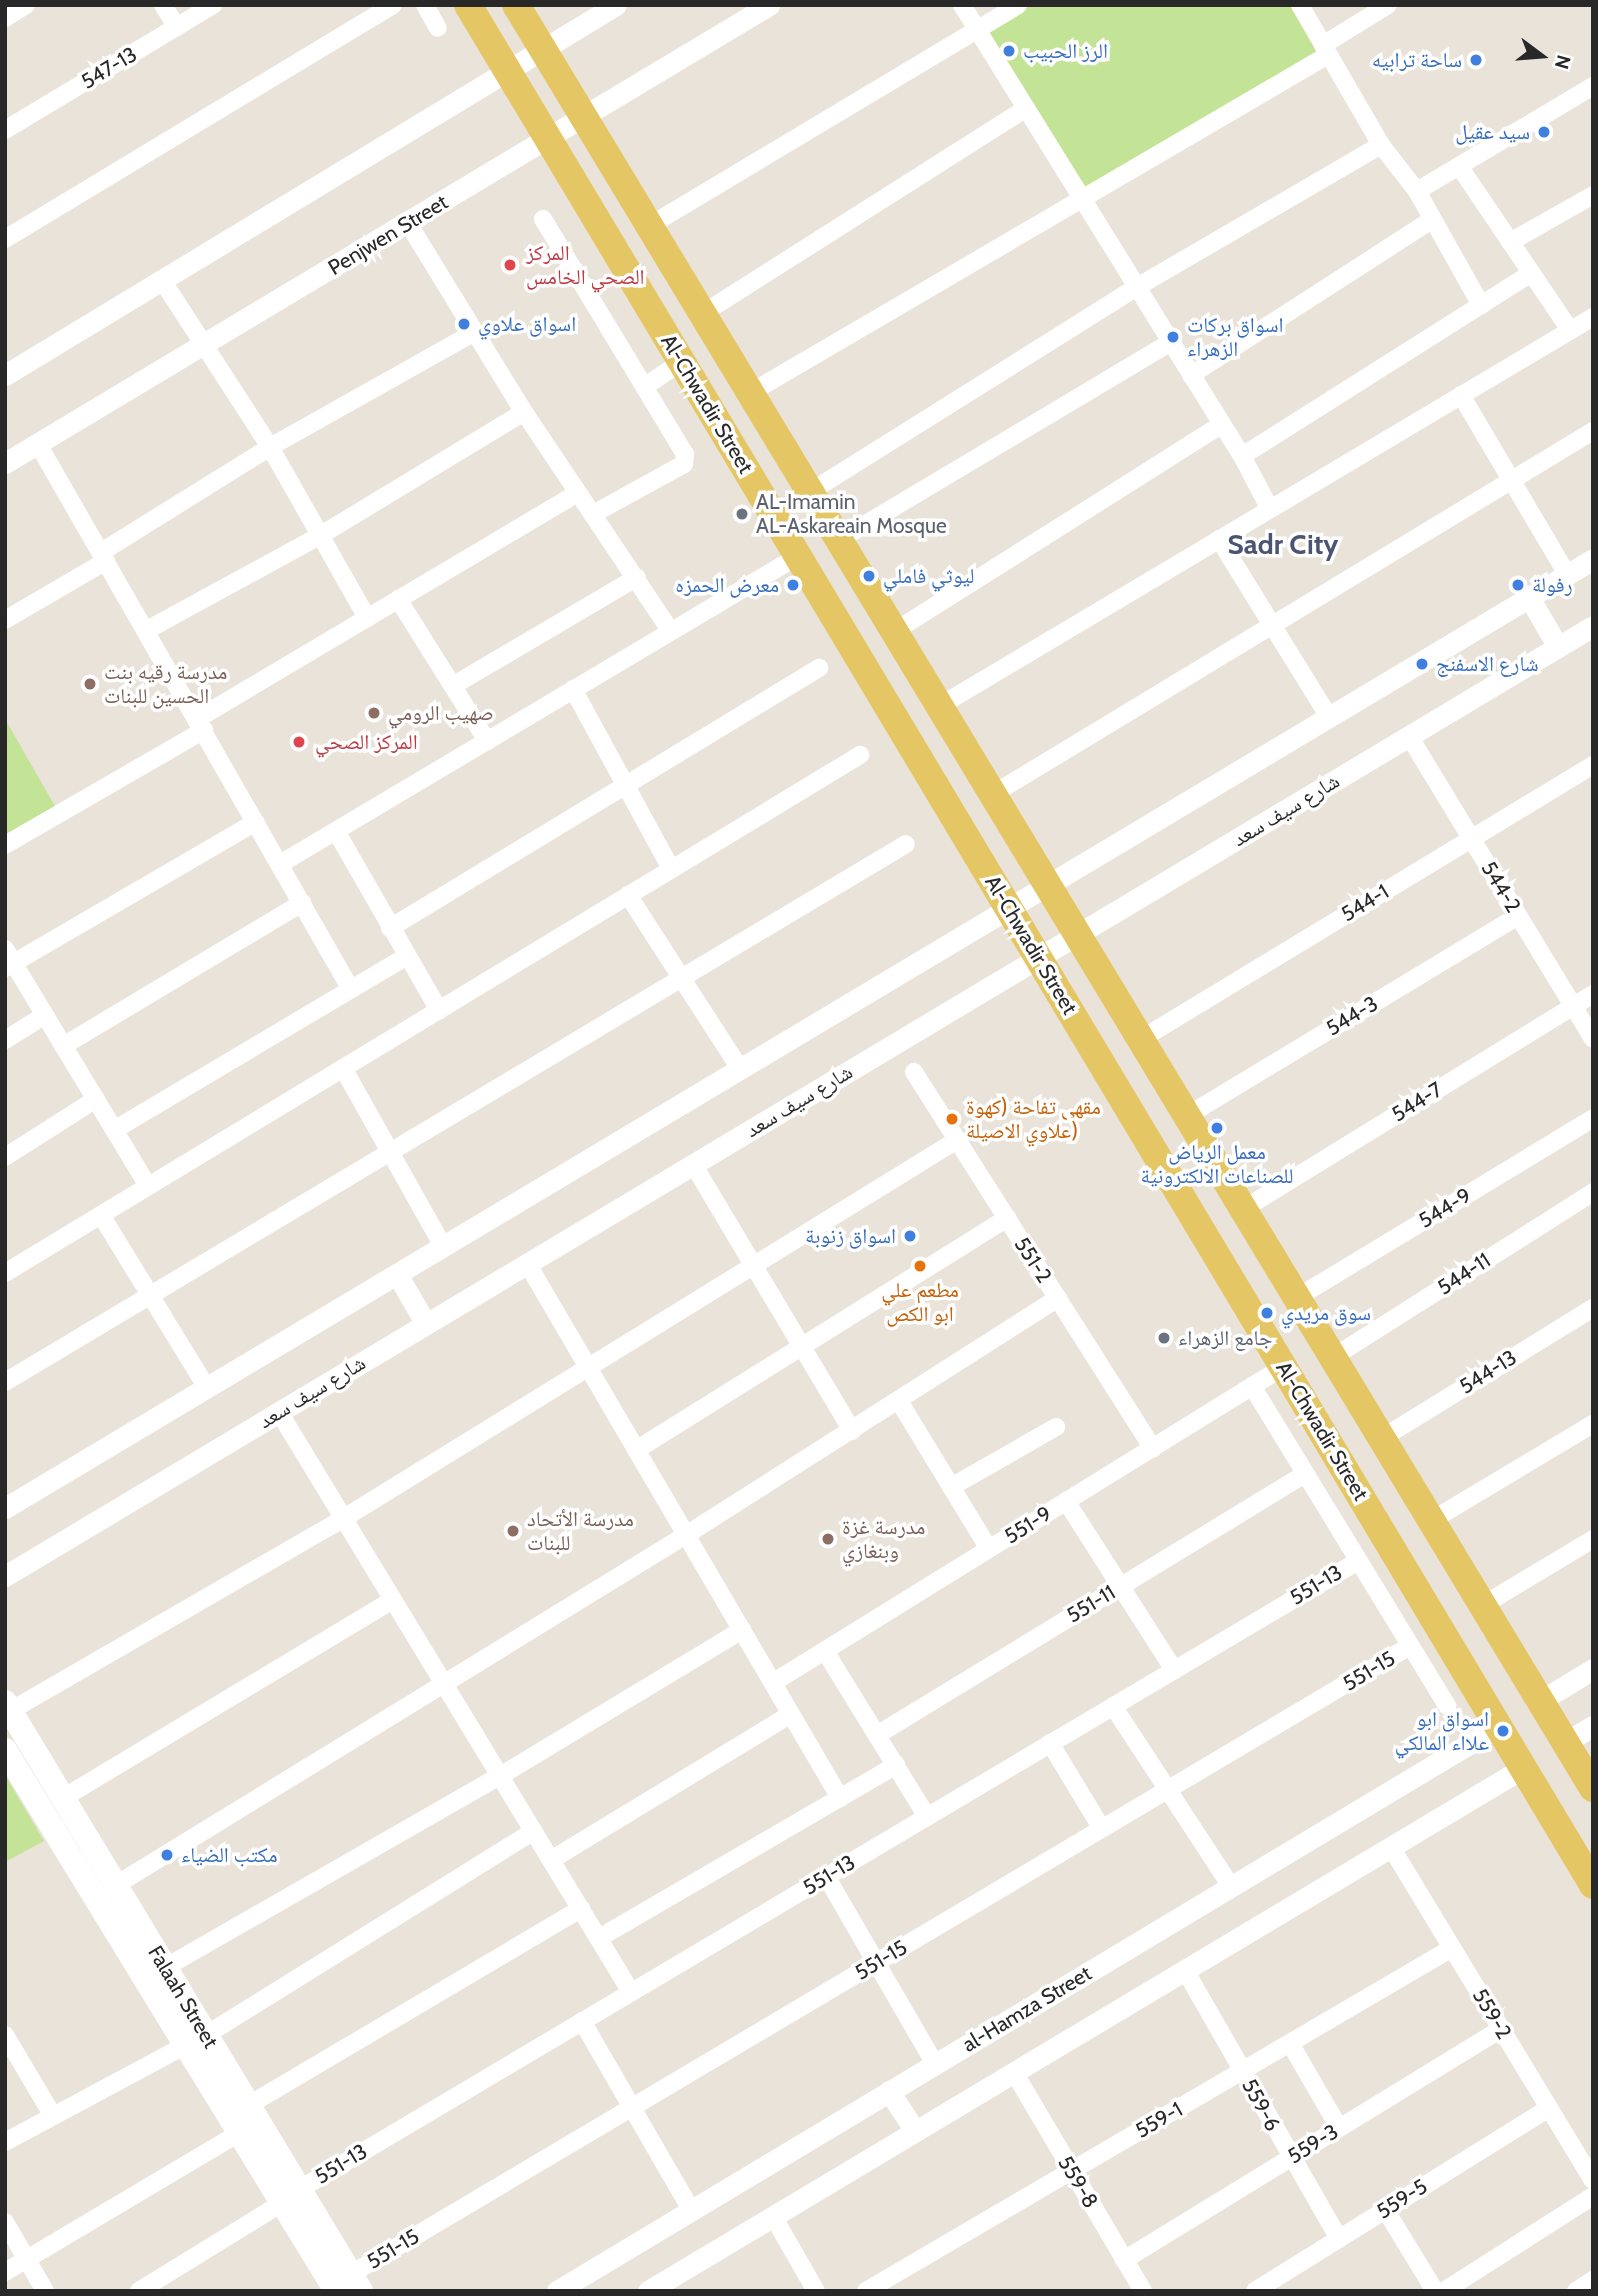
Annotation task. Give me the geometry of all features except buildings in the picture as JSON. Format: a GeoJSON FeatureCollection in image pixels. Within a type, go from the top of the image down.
{"type":"FeatureCollection","features":[{"type":"Feature","properties":{"kind":"main road","name":"Al-Chwadir Street"},"geometry":{"type":"LineString","coordinates":[[468,5],[1593,1885]]}},
{"type":"Feature","properties":{"kind":"main road","name":"Al-Chwadir Street"},"geometry":{"type":"LineString","coordinates":[[516,5],[895,631],[990,796],[1242,1210],[1335,1356],[1593,1788]]}},
{"type":"Feature","properties":{"kind":"main road","name":"Falaah Street"},"geometry":{"type":"LineString","coordinates":[[8,1707],[166,1968],[239,2133],[291,2196]]}},
{"type":"Feature","properties":{"kind":"main road","name":"Falaah Street"},"geometry":{"type":"LineString","coordinates":[[5,1750],[196,2040],[249,2105],[291,2196],[340,2286]]}},
{"type":"Feature","properties":{"kind":"street"},"geometry":{"type":"LineString","coordinates":[[5,18],[26,5]]}},
{"type":"Feature","properties":{"kind":"street"},"geometry":{"type":"LineString","coordinates":[[163,5],[177,27]]}},
{"type":"Feature","properties":{"kind":"street","name":"547-13"},"geometry":{"type":"LineString","coordinates":[[5,130],[213,5]]}},
{"type":"Feature","properties":{"kind":"street"},"geometry":{"type":"LineString","coordinates":[[5,239],[393,5]]}},
{"type":"Feature","properties":{"kind":"street"},"geometry":{"type":"LineString","coordinates":[[425,5],[439,29]]}},
{"type":"Feature","properties":{"kind":"street"},"geometry":{"type":"LineString","coordinates":[[5,375],[616,5]]}},
{"type":"Feature","properties":{"kind":"street","name":"Penjwen Street"},"geometry":{"type":"LineString","coordinates":[[5,463],[549,140],[769,5]]}},
{"type":"Feature","properties":{"kind":"street"},"geometry":{"type":"LineString","coordinates":[[962,5],[1242,456],[1270,509]]}},
{"type":"Feature","properties":{"kind":"street"},"geometry":{"type":"LineString","coordinates":[[649,226],[1018,5]]}},
{"type":"Feature","properties":{"kind":"street"},"geometry":{"type":"LineString","coordinates":[[1300,5],[1381,145],[1418,191],[1430,221],[1480,305]]}},
{"type":"Feature","properties":{"kind":"street"},"geometry":{"type":"LineString","coordinates":[[750,393],[1325,50],[1388,5]]}},
{"type":"Feature","properties":{"kind":"street"},"geometry":{"type":"LineString","coordinates":[[1418,191],[1593,86]]}},
{"type":"Feature","properties":{"kind":"street"},"geometry":{"type":"LineString","coordinates":[[702,314],[1026,108]]}},
{"type":"Feature","properties":{"kind":"street"},"geometry":{"type":"LineString","coordinates":[[810,492],[1137,286],[1381,145]]}},
{"type":"Feature","properties":{"kind":"street"},"geometry":{"type":"LineString","coordinates":[[1459,166],[1570,330]]}},
{"type":"Feature","properties":{"kind":"street"},"geometry":{"type":"LineString","coordinates":[[1510,242],[1593,195]]}},
{"type":"Feature","properties":{"kind":"street"},"geometry":{"type":"LineString","coordinates":[[543,219],[681,442],[684,464],[593,514]]}},
{"type":"Feature","properties":{"kind":"street"},"geometry":{"type":"LineString","coordinates":[[1191,375],[1430,221]]}},
{"type":"Feature","properties":{"kind":"street"},"geometry":{"type":"LineString","coordinates":[[408,223],[524,412],[670,630]]}},
{"type":"Feature","properties":{"kind":"street"},"geometry":{"type":"LineString","coordinates":[[1242,456],[1530,274]]}},
{"type":"Feature","properties":{"kind":"street"},"geometry":{"type":"LineString","coordinates":[[162,280],[270,447],[367,618]]}},
{"type":"Feature","properties":{"kind":"street"},"geometry":{"type":"LineString","coordinates":[[938,707],[1593,317]]}},
{"type":"Feature","properties":{"kind":"street"},"geometry":{"type":"LineString","coordinates":[[5,620],[270,447],[475,332]]}},
{"type":"Feature","properties":{"kind":"street"},"geometry":{"type":"LineString","coordinates":[[839,540],[1171,342]]}},
{"type":"Feature","properties":{"kind":"street"},"geometry":{"type":"LineString","coordinates":[[647,385],[681,362]]}},
{"type":"Feature","properties":{"kind":"street"},"geometry":{"type":"LineString","coordinates":[[1461,395],[1567,574]]}},
{"type":"Feature","properties":{"kind":"street"},"geometry":{"type":"LineString","coordinates":[[147,630],[321,535],[524,412]]}},
{"type":"Feature","properties":{"kind":"street"},"geometry":{"type":"LineString","coordinates":[[895,631],[1222,424]]}},
{"type":"Feature","properties":{"kind":"street"},"geometry":{"type":"LineString","coordinates":[[990,796],[1593,430]]}},
{"type":"Feature","properties":{"kind":"street"},"geometry":{"type":"LineString","coordinates":[[38,444],[350,988]]}},
{"type":"Feature","properties":{"kind":"street"},"geometry":{"type":"LineString","coordinates":[[5,845],[367,618],[577,493]]}},
{"type":"Feature","properties":{"kind":"street"},"geometry":{"type":"LineString","coordinates":[[1220,539],[1329,717]]}},
{"type":"Feature","properties":{"kind":"street"},"geometry":{"type":"LineString","coordinates":[[280,864],[798,556]]}},
{"type":"Feature","properties":{"kind":"street"},"geometry":{"type":"LineString","coordinates":[[5,1508],[1593,559]]}},
{"type":"Feature","properties":{"kind":"street"},"geometry":{"type":"LineString","coordinates":[[454,685],[636,577]]}},
{"type":"Feature","properties":{"kind":"street"},"geometry":{"type":"LineString","coordinates":[[1529,597],[1558,647]]}},
{"type":"Feature","properties":{"kind":"street"},"geometry":{"type":"LineString","coordinates":[[398,599],[487,741]]}},
{"type":"Feature","properties":{"kind":"street","name":"شارع سيف سعد"},"geometry":{"type":"LineString","coordinates":[[5,1576],[1593,626]]}},
{"type":"Feature","properties":{"kind":"street"},"geometry":{"type":"LineString","coordinates":[[390,928],[819,668]]}},
{"type":"Feature","properties":{"kind":"street"},"geometry":{"type":"LineString","coordinates":[[573,689],[671,869]]}},
{"type":"Feature","properties":{"kind":"street","name":"544-2"},"geometry":{"type":"LineString","coordinates":[[1409,736],[1593,1039]]}},
{"type":"Feature","properties":{"kind":"street"},"geometry":{"type":"LineString","coordinates":[[5,1273],[860,755]]}},
{"type":"Feature","properties":{"kind":"street","name":"544-1"},"geometry":{"type":"LineString","coordinates":[[1138,1041],[1593,765]]}},
{"type":"Feature","properties":{"kind":"street"},"geometry":{"type":"LineString","coordinates":[[148,1186],[8,960],[256,822]]}},
{"type":"Feature","properties":{"kind":"street"},"geometry":{"type":"LineString","coordinates":[[335,831],[439,1010]]}},
{"type":"Feature","properties":{"kind":"street"},"geometry":{"type":"LineString","coordinates":[[5,1382],[906,844]]}},
{"type":"Feature","properties":{"kind":"street"},"geometry":{"type":"LineString","coordinates":[[628,895],[684,977],[740,1069]]}},
{"type":"Feature","properties":{"kind":"street"},"geometry":{"type":"LineString","coordinates":[[63,1046],[302,903]]}},
{"type":"Feature","properties":{"kind":"street","name":"544-3"},"geometry":{"type":"LineString","coordinates":[[1185,1117],[1518,916]]}},
{"type":"Feature","properties":{"kind":"street"},"geometry":{"type":"LineString","coordinates":[[114,1130],[407,956]]}},
{"type":"Feature","properties":{"kind":"street","name":"544-7"},"geometry":{"type":"LineString","coordinates":[[1242,1210],[1593,995]]}},
{"type":"Feature","properties":{"kind":"street"},"geometry":{"type":"LineString","coordinates":[[5,1040],[45,1016]]}},
{"type":"Feature","properties":{"kind":"street"},"geometry":{"type":"LineString","coordinates":[[343,1068],[443,1246]]}},
{"type":"Feature","properties":{"kind":"street","name":"551-2"},"geometry":{"type":"LineString","coordinates":[[914,1072],[1153,1448]]}},
{"type":"Feature","properties":{"kind":"street"},"geometry":{"type":"LineString","coordinates":[[5,1157],[96,1100]]}},
{"type":"Feature","properties":{"kind":"street","name":"544-9"},"geometry":{"type":"LineString","coordinates":[[1298,1297],[1593,1118]]}},
{"type":"Feature","properties":{"kind":"street"},"geometry":{"type":"LineString","coordinates":[[8,1707],[344,1518],[586,1365],[957,1140]]}},
{"type":"Feature","properties":{"kind":"street"},"geometry":{"type":"LineString","coordinates":[[693,1164],[852,1431]]}},
{"type":"Feature","properties":{"kind":"street","name":"544-11"},"geometry":{"type":"LineString","coordinates":[[1335,1356],[1593,1192]]}},
{"type":"Feature","properties":{"kind":"street"},"geometry":{"type":"LineString","coordinates":[[101,1215],[148,1297],[207,1388]]}},
{"type":"Feature","properties":{"kind":"street"},"geometry":{"type":"LineString","coordinates":[[636,1450],[800,1343],[1007,1218]]}},
{"type":"Feature","properties":{"kind":"street"},"geometry":{"type":"LineString","coordinates":[[527,1264],[840,1798]]}},
{"type":"Feature","properties":{"kind":"street"},"geometry":{"type":"LineString","coordinates":[[397,1275],[426,1324]]}},
{"type":"Feature","properties":{"kind":"street"},"geometry":{"type":"LineString","coordinates":[[116,1885],[686,1535],[1058,1298]]}},
{"type":"Feature","properties":{"kind":"street","name":"544-13"},"geometry":{"type":"LineString","coordinates":[[1384,1437],[1593,1308]]}},
{"type":"Feature","properties":{"kind":"street","name":"551-9"},"geometry":{"type":"LineString","coordinates":[[774,1682],[1283,1367]]}},
{"type":"Feature","properties":{"kind":"street"},"geometry":{"type":"LineString","coordinates":[[1252,1386],[1447,1706]]}},
{"type":"Feature","properties":{"kind":"street"},"geometry":{"type":"LineString","coordinates":[[899,1401],[989,1549]]}},
{"type":"Feature","properties":{"kind":"street"},"geometry":{"type":"LineString","coordinates":[[279,1412],[631,1992]]}},
{"type":"Feature","properties":{"kind":"street"},"geometry":{"type":"LineString","coordinates":[[1434,1519],[1593,1423]]}},
{"type":"Feature","properties":{"kind":"street"},"geometry":{"type":"LineString","coordinates":[[951,1487],[1056,1427]]}},
{"type":"Feature","properties":{"kind":"street","name":"551-11"},"geometry":{"type":"LineString","coordinates":[[877,1735],[1305,1474]]}},
{"type":"Feature","properties":{"kind":"street"},"geometry":{"type":"LineString","coordinates":[[1066,1501],[1174,1670]]}},
{"type":"Feature","properties":{"kind":"street"},"geometry":{"type":"LineString","coordinates":[[1485,1604],[1593,1539]]}},
{"type":"Feature","properties":{"kind":"street","name":"551-13"},"geometry":{"type":"LineString","coordinates":[[139,2291],[582,2021],[1358,1561]]}},
{"type":"Feature","properties":{"kind":"street"},"geometry":{"type":"LineString","coordinates":[[63,1798],[393,1600]]}},
{"type":"Feature","properties":{"kind":"street"},"geometry":{"type":"LineString","coordinates":[[166,1968],[500,1776],[741,1630]]}},
{"type":"Feature","properties":{"kind":"street","name":"551-15"},"geometry":{"type":"LineString","coordinates":[[340,2286],[633,2107],[1410,1646]]}},
{"type":"Feature","properties":{"kind":"street"},"geometry":{"type":"LineString","coordinates":[[825,1651],[927,1816]]}},
{"type":"Feature","properties":{"kind":"street"},"geometry":{"type":"LineString","coordinates":[[1540,1701],[1593,1670]]}},
{"type":"Feature","properties":{"kind":"street"},"geometry":{"type":"LineString","coordinates":[[1113,1706],[1231,1886]]}},
{"type":"Feature","properties":{"kind":"street"},"geometry":{"type":"LineString","coordinates":[[551,1860],[791,1714]]}},
{"type":"Feature","properties":{"kind":"street"},"geometry":{"type":"LineString","coordinates":[[1566,1742],[1593,1726]]}},
{"type":"Feature","properties":{"kind":"street","name":"al-Hamza Street"},"geometry":{"type":"LineString","coordinates":[[557,2291],[1497,1727]]}},
{"type":"Feature","properties":{"kind":"street"},"geometry":{"type":"LineString","coordinates":[[1050,1743],[1102,1829]]}},
{"type":"Feature","properties":{"kind":"street"},"geometry":{"type":"LineString","coordinates":[[598,1938],[895,1765]]}},
{"type":"Feature","properties":{"kind":"street"},"geometry":{"type":"LineString","coordinates":[[648,2291],[1523,1768]]}},
{"type":"Feature","properties":{"kind":"street"},"geometry":{"type":"LineString","coordinates":[[5,2142],[196,2040],[534,1831]]}},
{"type":"Feature","properties":{"kind":"street","name":"559-2"},"geometry":{"type":"LineString","coordinates":[[1391,1847],[1593,2180]]}},
{"type":"Feature","properties":{"kind":"street"},"geometry":{"type":"LineString","coordinates":[[827,1876],[935,2064]]}},
{"type":"Feature","properties":{"kind":"street"},"geometry":{"type":"LineString","coordinates":[[249,2105],[581,1909]]}},
{"type":"Feature","properties":{"kind":"street","name":"559-1"},"geometry":{"type":"LineString","coordinates":[[866,2291],[1452,1948]]}},
{"type":"Feature","properties":{"kind":"street","name":"559-6"},"geometry":{"type":"LineString","coordinates":[[1185,1970],[1339,2239]]}},
{"type":"Feature","properties":{"kind":"street"},"geometry":{"type":"LineString","coordinates":[[582,2021],[691,2210]]}},
{"type":"Feature","properties":{"kind":"street","name":"559-3"},"geometry":{"type":"LineString","coordinates":[[1124,2260],[1501,2029]]}},
{"type":"Feature","properties":{"kind":"street"},"geometry":{"type":"LineString","coordinates":[[5,2035],[10,2055],[52,2115]]}},
{"type":"Feature","properties":{"kind":"street"},"geometry":{"type":"LineString","coordinates":[[1290,2043],[1339,2128]]}},
{"type":"Feature","properties":{"kind":"street","name":"559-8"},"geometry":{"type":"LineString","coordinates":[[1014,2072],[1143,2291]]}},
{"type":"Feature","properties":{"kind":"street"},"geometry":{"type":"LineString","coordinates":[[889,2091],[915,2131]]}},
{"type":"Feature","properties":{"kind":"street","name":"559-5"},"geometry":{"type":"LineString","coordinates":[[1255,2291],[1549,2108]]}},
{"type":"Feature","properties":{"kind":"street"},"geometry":{"type":"LineString","coordinates":[[5,2272],[239,2133]]}},
{"type":"Feature","properties":{"kind":"street"},"geometry":{"type":"LineString","coordinates":[[1444,2291],[1593,2196]]}},
{"type":"Feature","properties":{"kind":"street"},"geometry":{"type":"LineString","coordinates":[[1385,2210],[1435,2291]]}},
{"type":"Feature","properties":{"kind":"street"},"geometry":{"type":"LineString","coordinates":[[773,2216],[816,2291]]}},
{"type":"Feature","properties":{"kind":"street"},"geometry":{"type":"LineString","coordinates":[[5,2222],[45,2291]]}},
{"type":"Feature","properties":{"kind":"street"},"geometry":{"type":"LineString","coordinates":[[1576,2291],[1593,2280]]}},
{"type":"Feature","properties":{"kind":"green space"},"geometry":{"type":"Polygon","coordinates":[[[1018,5],[1297,5],[1324,49],[1081,197],[977,29],[1018,5]]]}},
{"type":"Feature","properties":{"kind":"green space"},"geometry":{"type":"Polygon","coordinates":[[[5,719],[59,813],[5,845],[5,719]]]}},
{"type":"Feature","properties":{"kind":"green space"},"geometry":{"type":"Polygon","coordinates":[[[5,1775],[44,1841],[5,1862],[5,1775]]]}},
{"type":"Feature","properties":{"kind":"place","name":"الرز الحبيب"},"geometry":{"type":"Point","coordinates":[1009,51]}},
{"type":"Feature","properties":{"kind":"place","name":"ساحة ترابيه"},"geometry":{"type":"Point","coordinates":[1476,60]}},
{"type":"Feature","properties":{"kind":"place","name":"سيد عقيل"},"geometry":{"type":"Point","coordinates":[1544,132]}},
{"type":"Feature","properties":{"kind":"place","name":"المركز الصحي الخامس"},"geometry":{"type":"Point","coordinates":[510,265]}},
{"type":"Feature","properties":{"kind":"place","name":"اسواق علاوي"},"geometry":{"type":"Point","coordinates":[464,324]}},
{"type":"Feature","properties":{"kind":"place","name":"اسواق بركات الزهراء"},"geometry":{"type":"Point","coordinates":[1173,337]}},
{"type":"Feature","properties":{"kind":"place","name":"AL-Imamin AL-Askareain Mosque"},"geometry":{"type":"Point","coordinates":[742,514]}},
{"type":"Feature","properties":{"kind":"place","name":"ليوثي فاملي"},"geometry":{"type":"Point","coordinates":[869,576]}},
{"type":"Feature","properties":{"kind":"place","name":"معرض الحمزه"},"geometry":{"type":"Point","coordinates":[793,585]}},
{"type":"Feature","properties":{"kind":"place","name":"رفولة"},"geometry":{"type":"Point","coordinates":[1518,585]}},
{"type":"Feature","properties":{"kind":"place","name":"شارع الاسفنج"},"geometry":{"type":"Point","coordinates":[1422,664]}},
{"type":"Feature","properties":{"kind":"place","name":"مدرسة رقيه بنت الحسين للبنات"},"geometry":{"type":"Point","coordinates":[90,684]}},
{"type":"Feature","properties":{"kind":"place","name":"صهيب الرومي"},"geometry":{"type":"Point","coordinates":[374,713]}},
{"type":"Feature","properties":{"kind":"place","name":"المركز الصحي"},"geometry":{"type":"Point","coordinates":[299,742]}},
{"type":"Feature","properties":{"kind":"place","name":"مقهى تفاحة (كهوة علاوي الاصيلة)"},"geometry":{"type":"Point","coordinates":[952,1119]}},
{"type":"Feature","properties":{"kind":"place","name":"معمل الرياض للصناعات الالكترونية"},"geometry":{"type":"Point","coordinates":[1217,1128]}},
{"type":"Feature","properties":{"kind":"place","name":"اسواق زنوبة"},"geometry":{"type":"Point","coordinates":[910,1236]}},
{"type":"Feature","properties":{"kind":"place","name":"مطعم علي ابو الكص"},"geometry":{"type":"Point","coordinates":[920,1266]}},
{"type":"Feature","properties":{"kind":"place","name":"سوق مريدي"},"geometry":{"type":"Point","coordinates":[1267,1313]}},
{"type":"Feature","properties":{"kind":"place","name":"جامع الزهراء"},"geometry":{"type":"Point","coordinates":[1164,1338]}},
{"type":"Feature","properties":{"kind":"place","name":"مدرسة الأتحاد للبنات"},"geometry":{"type":"Point","coordinates":[513,1531]}},
{"type":"Feature","properties":{"kind":"place","name":"مدرسة غزة وبنغازي"},"geometry":{"type":"Point","coordinates":[828,1539]}},
{"type":"Feature","properties":{"kind":"place","name":"اسواق ابو علااء المالكي"},"geometry":{"type":"Point","coordinates":[1503,1731]}},
{"type":"Feature","properties":{"kind":"place","name":"مكتب الضياء"},"geometry":{"type":"Point","coordinates":[167,1855]}},
{"type":"Feature","properties":{"kind":"district","name":"Sadr City"},"geometry":{"type":"Point","coordinates":[1283,544]}}]}
